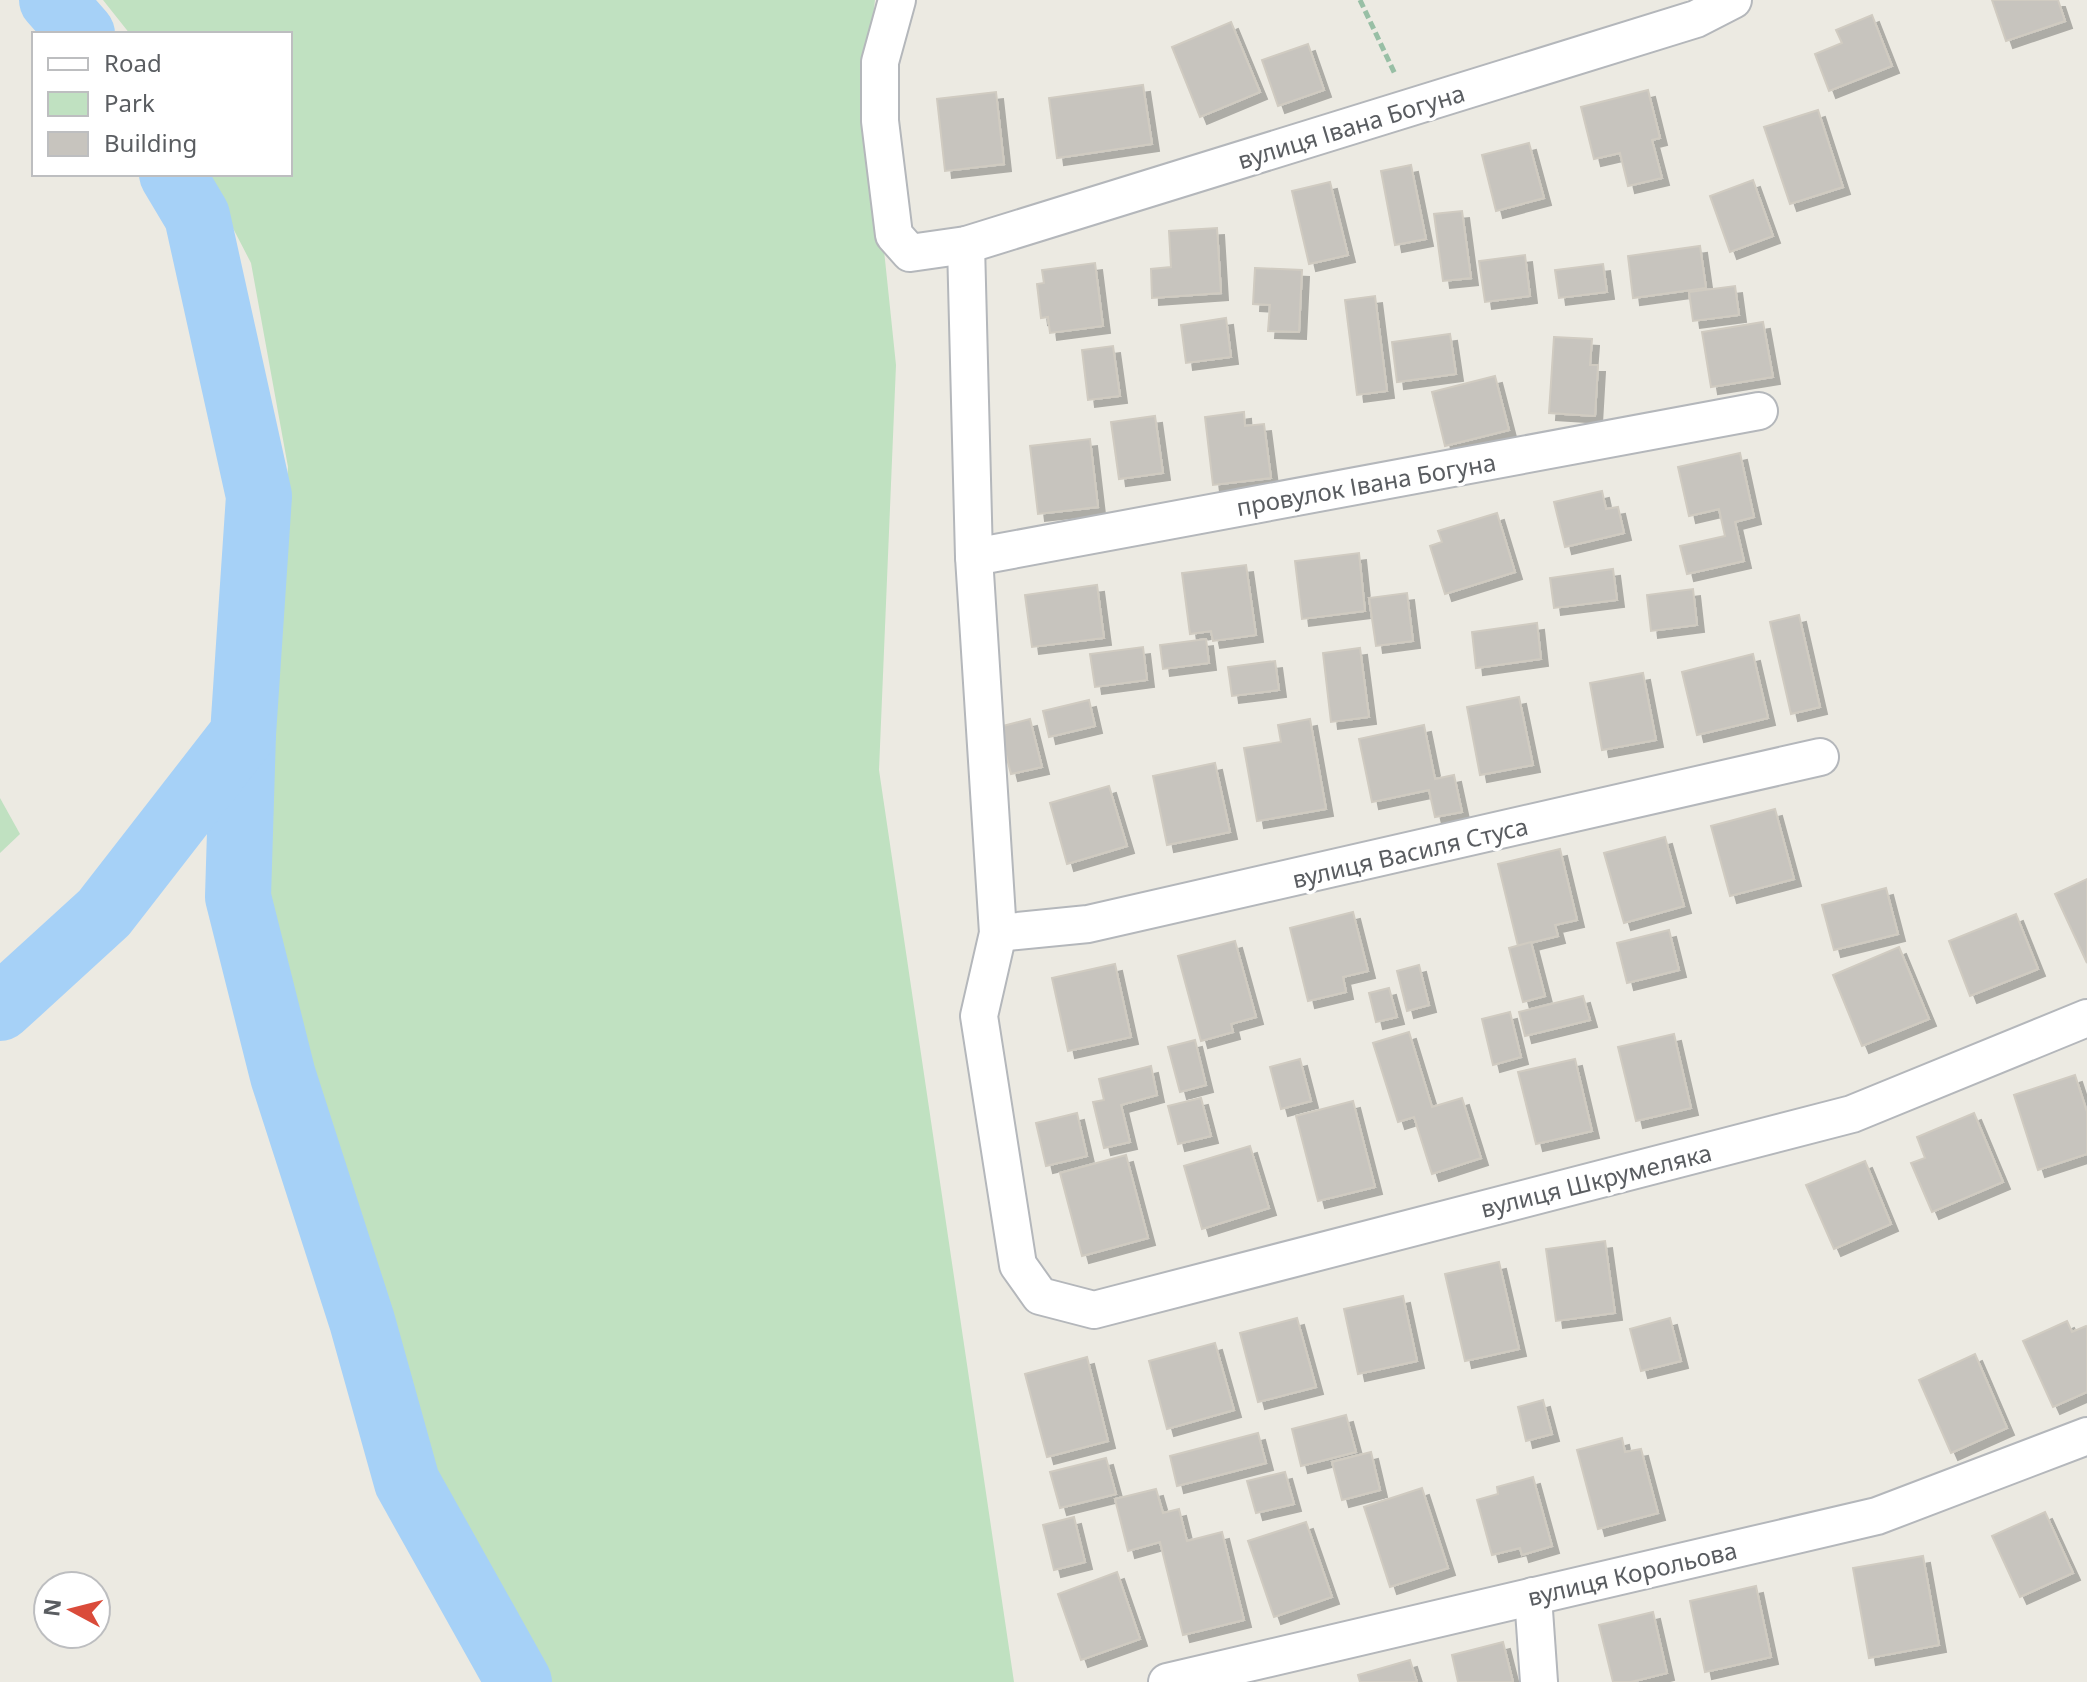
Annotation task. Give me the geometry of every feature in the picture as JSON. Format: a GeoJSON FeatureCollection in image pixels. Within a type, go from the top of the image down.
{"type":"FeatureCollection","features":[{"type":"Feature","properties":{"kind":"street","name":"вулиця Івана Богуна"},"geometry":{"type":"LineString","coordinates":[[897,0],[880,62],[880,121],[894,235],[910,253],[966,245],[1696,19],[1733,0]]}},
{"type":"Feature","properties":{"kind":"street"},"geometry":{"type":"LineString","coordinates":[[966,245],[974,557],[998,933]]}},
{"type":"Feature","properties":{"kind":"street","name":"провулок Івана Богуна"},"geometry":{"type":"LineString","coordinates":[[974,557],[1759,411]]}},
{"type":"Feature","properties":{"kind":"street","name":"вулиця Василя Стуса"},"geometry":{"type":"LineString","coordinates":[[998,933],[1088,924],[1820,757]]}},
{"type":"Feature","properties":{"kind":"street","name":"вулиця Шкрумеляка"},"geometry":{"type":"LineString","coordinates":[[998,933],[979,1016],[1018,1265],[1040,1296],[1094,1310],[1852,1114],[2087,1018]]}},
{"type":"Feature","properties":{"kind":"street","name":"вулиця Корольова"},"geometry":{"type":"LineString","coordinates":[[1167,1682],[1877,1516],[2087,1436]]}},
{"type":"Feature","properties":{"kind":"street"},"geometry":{"type":"LineString","coordinates":[[1533,1596],[1539,1682]]}},
{"type":"Feature","properties":{"kind":"path"},"geometry":{"type":"LineString","coordinates":[[1360,0],[1411,107]]}},
{"type":"Feature","properties":{"kind":"green space"},"geometry":{"type":"Polygon","coordinates":[[[103,0],[875,0],[866,78],[896,365],[879,770],[1014,1682],[519,1682],[305,1228],[231,942],[274,677],[288,467],[251,263],[206,176],[292,176],[292,32],[128,32],[103,0]]]}},
{"type":"Feature","properties":{"kind":"green space"},"geometry":{"type":"Polygon","coordinates":[[[0,798],[20,834],[0,853],[0,798]]]}},
{"type":"Feature","properties":{"kind":"building"},"geometry":{"type":"Polygon","coordinates":[[[1992,0],[2058,0],[2065,21],[2006,41],[1992,0]]]}},
{"type":"Feature","properties":{"kind":"building"},"geometry":{"type":"Polygon","coordinates":[[[1872,15],[1892,66],[1829,91],[1815,54],[1842,43],[1836,30],[1872,15]]]}},
{"type":"Feature","properties":{"kind":"building"},"geometry":{"type":"Polygon","coordinates":[[[1231,22],[1260,92],[1200,117],[1172,47],[1231,22]]]}},
{"type":"Feature","properties":{"kind":"building"},"geometry":{"type":"Polygon","coordinates":[[[1308,44],[1324,90],[1278,106],[1262,60],[1308,44]]]}},
{"type":"Feature","properties":{"kind":"building"},"geometry":{"type":"Polygon","coordinates":[[[1143,85],[1152,144],[1057,158],[1049,98],[1143,85]]]}},
{"type":"Feature","properties":{"kind":"building"},"geometry":{"type":"Polygon","coordinates":[[[1648,90],[1660,138],[1652,140],[1662,178],[1628,186],[1620,153],[1594,159],[1581,107],[1648,90]]]}},
{"type":"Feature","properties":{"kind":"building"},"geometry":{"type":"Polygon","coordinates":[[[996,92],[1004,164],[945,171],[937,99],[996,92]]]}},
{"type":"Feature","properties":{"kind":"building"},"geometry":{"type":"Polygon","coordinates":[[[1818,110],[1843,187],[1790,204],[1764,127],[1818,110]]]}},
{"type":"Feature","properties":{"kind":"building"},"geometry":{"type":"Polygon","coordinates":[[[1529,143],[1544,198],[1496,211],[1482,155],[1529,143]]]}},
{"type":"Feature","properties":{"kind":"building"},"geometry":{"type":"Polygon","coordinates":[[[1411,165],[1426,239],[1395,245],[1381,171],[1411,165]]]}},
{"type":"Feature","properties":{"kind":"building"},"geometry":{"type":"Polygon","coordinates":[[[1753,180],[1773,236],[1730,252],[1710,196],[1753,180]]]}},
{"type":"Feature","properties":{"kind":"building"},"geometry":{"type":"Polygon","coordinates":[[[1330,182],[1348,255],[1309,264],[1292,191],[1330,182]]]}},
{"type":"Feature","properties":{"kind":"building"},"geometry":{"type":"Polygon","coordinates":[[[1462,211],[1471,278],[1443,281],[1434,214],[1462,211]]]}},
{"type":"Feature","properties":{"kind":"building"},"geometry":{"type":"Polygon","coordinates":[[[1217,228],[1221,293],[1152,298],[1151,269],[1171,267],[1169,231],[1217,228]]]}},
{"type":"Feature","properties":{"kind":"building"},"geometry":{"type":"Polygon","coordinates":[[[1700,246],[1706,288],[1633,298],[1628,256],[1700,246]]]}},
{"type":"Feature","properties":{"kind":"building"},"geometry":{"type":"Polygon","coordinates":[[[1525,255],[1530,296],[1485,302],[1479,261],[1525,255]]]}},
{"type":"Feature","properties":{"kind":"building"},"geometry":{"type":"Polygon","coordinates":[[[1095,263],[1103,326],[1050,333],[1048,317],[1041,318],[1037,284],[1044,283],[1042,270],[1095,263]]]}},
{"type":"Feature","properties":{"kind":"building"},"geometry":{"type":"Polygon","coordinates":[[[1603,264],[1607,292],[1559,298],[1555,270],[1603,264]]]}},
{"type":"Feature","properties":{"kind":"building"},"geometry":{"type":"Polygon","coordinates":[[[1255,268],[1302,270],[1299,332],[1268,331],[1270,305],[1253,304],[1255,268]]]}},
{"type":"Feature","properties":{"kind":"building"},"geometry":{"type":"Polygon","coordinates":[[[1735,286],[1739,315],[1693,321],[1689,292],[1735,286]]]}},
{"type":"Feature","properties":{"kind":"building"},"geometry":{"type":"Polygon","coordinates":[[[1375,296],[1387,391],[1357,395],[1345,300],[1375,296]]]}},
{"type":"Feature","properties":{"kind":"building"},"geometry":{"type":"Polygon","coordinates":[[[1226,318],[1231,357],[1186,363],[1181,325],[1226,318]]]}},
{"type":"Feature","properties":{"kind":"building"},"geometry":{"type":"Polygon","coordinates":[[[1763,322],[1773,377],[1711,387],[1702,332],[1763,322]]]}},
{"type":"Feature","properties":{"kind":"building"},"geometry":{"type":"Polygon","coordinates":[[[1450,334],[1456,374],[1397,382],[1392,342],[1450,334]]]}},
{"type":"Feature","properties":{"kind":"building"},"geometry":{"type":"Polygon","coordinates":[[[1554,337],[1592,339],[1590,365],[1598,365],[1595,416],[1549,413],[1554,337]]]}},
{"type":"Feature","properties":{"kind":"building"},"geometry":{"type":"Polygon","coordinates":[[[1113,346],[1120,396],[1088,400],[1082,350],[1113,346]]]}},
{"type":"Feature","properties":{"kind":"building"},"geometry":{"type":"Polygon","coordinates":[[[1495,376],[1509,430],[1445,446],[1432,392],[1495,376]]]}},
{"type":"Feature","properties":{"kind":"building"},"geometry":{"type":"Polygon","coordinates":[[[1244,412],[1245,426],[1264,424],[1271,478],[1213,485],[1205,417],[1244,412]]]}},
{"type":"Feature","properties":{"kind":"building"},"geometry":{"type":"Polygon","coordinates":[[[1155,416],[1163,473],[1119,479],[1111,422],[1155,416]]]}},
{"type":"Feature","properties":{"kind":"building"},"geometry":{"type":"Polygon","coordinates":[[[1090,439],[1098,507],[1038,514],[1030,446],[1090,439]]]}},
{"type":"Feature","properties":{"kind":"building"},"geometry":{"type":"Polygon","coordinates":[[[1740,453],[1754,517],[1735,522],[1744,561],[1687,574],[1680,546],[1725,536],[1719,509],[1689,516],[1678,467],[1740,453]]]}},
{"type":"Feature","properties":{"kind":"building"},"geometry":{"type":"Polygon","coordinates":[[[1602,491],[1606,509],[1618,507],[1624,533],[1565,547],[1554,502],[1602,491]]]}},
{"type":"Feature","properties":{"kind":"building"},"geometry":{"type":"Polygon","coordinates":[[[1497,513],[1515,572],[1445,594],[1430,546],[1442,542],[1438,531],[1497,513]]]}},
{"type":"Feature","properties":{"kind":"building"},"geometry":{"type":"Polygon","coordinates":[[[1359,553],[1365,611],[1302,619],[1295,561],[1359,553]]]}},
{"type":"Feature","properties":{"kind":"building"},"geometry":{"type":"Polygon","coordinates":[[[1246,565],[1256,635],[1213,641],[1211,631],[1190,634],[1182,573],[1246,565]]]}},
{"type":"Feature","properties":{"kind":"building"},"geometry":{"type":"Polygon","coordinates":[[[1613,569],[1617,600],[1554,608],[1550,578],[1613,569]]]}},
{"type":"Feature","properties":{"kind":"building"},"geometry":{"type":"Polygon","coordinates":[[[1097,585],[1104,638],[1032,647],[1025,595],[1097,585]]]}},
{"type":"Feature","properties":{"kind":"building"},"geometry":{"type":"Polygon","coordinates":[[[1693,589],[1697,625],[1651,631],[1647,595],[1693,589]]]}},
{"type":"Feature","properties":{"kind":"building"},"geometry":{"type":"Polygon","coordinates":[[[1407,593],[1413,641],[1376,646],[1369,598],[1407,593]]]}},
{"type":"Feature","properties":{"kind":"building"},"geometry":{"type":"Polygon","coordinates":[[[1799,615],[1820,707],[1791,714],[1770,622],[1799,615]]]}},
{"type":"Feature","properties":{"kind":"building"},"geometry":{"type":"Polygon","coordinates":[[[1537,623],[1541,659],[1476,668],[1472,632],[1537,623]]]}},
{"type":"Feature","properties":{"kind":"building"},"geometry":{"type":"Polygon","coordinates":[[[1206,639],[1209,663],[1163,669],[1160,645],[1206,639]]]}},
{"type":"Feature","properties":{"kind":"building"},"geometry":{"type":"Polygon","coordinates":[[[1143,647],[1147,680],[1095,687],[1090,654],[1143,647]]]}},
{"type":"Feature","properties":{"kind":"building"},"geometry":{"type":"Polygon","coordinates":[[[1360,648],[1369,717],[1331,722],[1323,653],[1360,648]]]}},
{"type":"Feature","properties":{"kind":"building"},"geometry":{"type":"Polygon","coordinates":[[[1753,654],[1768,718],[1697,735],[1682,672],[1753,654]]]}},
{"type":"Feature","properties":{"kind":"building"},"geometry":{"type":"Polygon","coordinates":[[[1275,661],[1279,690],[1232,696],[1228,667],[1275,661]]]}},
{"type":"Feature","properties":{"kind":"building"},"geometry":{"type":"Polygon","coordinates":[[[1643,673],[1656,740],[1602,750],[1590,683],[1643,673]]]}},
{"type":"Feature","properties":{"kind":"building"},"geometry":{"type":"Polygon","coordinates":[[[1519,697],[1533,765],[1480,775],[1467,707],[1519,697]]]}},
{"type":"Feature","properties":{"kind":"building"},"geometry":{"type":"Polygon","coordinates":[[[1089,700],[1095,726],[1049,737],[1043,711],[1089,700]]]}},
{"type":"Feature","properties":{"kind":"building"},"geometry":{"type":"Polygon","coordinates":[[[1030,719],[1042,767],[1011,774],[999,727],[1030,719]]]}},
{"type":"Feature","properties":{"kind":"building"},"geometry":{"type":"Polygon","coordinates":[[[1310,719],[1326,809],[1257,821],[1244,748],[1281,742],[1278,725],[1310,719]]]}},
{"type":"Feature","properties":{"kind":"building"},"geometry":{"type":"Polygon","coordinates":[[[1424,725],[1435,779],[1454,775],[1462,812],[1435,817],[1429,790],[1372,802],[1359,739],[1424,725]]]}},
{"type":"Feature","properties":{"kind":"building"},"geometry":{"type":"Polygon","coordinates":[[[1215,763],[1230,832],[1167,845],[1153,776],[1215,763]]]}},
{"type":"Feature","properties":{"kind":"building"},"geometry":{"type":"Polygon","coordinates":[[[1109,786],[1127,846],[1067,864],[1050,803],[1109,786]]]}},
{"type":"Feature","properties":{"kind":"building"},"geometry":{"type":"Polygon","coordinates":[[[1775,809],[1794,879],[1730,896],[1711,826],[1775,809]]]}},
{"type":"Feature","properties":{"kind":"building"},"geometry":{"type":"Polygon","coordinates":[[[1665,837],[1684,906],[1624,923],[1604,853],[1665,837]]]}},
{"type":"Feature","properties":{"kind":"building"},"geometry":{"type":"Polygon","coordinates":[[[1560,849],[1577,920],[1555,925],[1558,936],[1518,946],[1498,864],[1560,849]]]}},
{"type":"Feature","properties":{"kind":"building"},"geometry":{"type":"Polygon","coordinates":[[[2087,879],[2087,963],[2055,894],[2087,879]]]}},
{"type":"Feature","properties":{"kind":"building"},"geometry":{"type":"Polygon","coordinates":[[[1886,888],[1898,934],[1834,950],[1822,905],[1886,888]]]}},
{"type":"Feature","properties":{"kind":"building"},"geometry":{"type":"Polygon","coordinates":[[[1353,912],[1368,971],[1343,977],[1346,992],[1308,1001],[1290,928],[1353,912]]]}},
{"type":"Feature","properties":{"kind":"building"},"geometry":{"type":"Polygon","coordinates":[[[2016,914],[2038,969],[1970,996],[1949,941],[2016,914]]]}},
{"type":"Feature","properties":{"kind":"building"},"geometry":{"type":"Polygon","coordinates":[[[1669,930],[1679,970],[1627,983],[1617,943],[1669,930]]]}},
{"type":"Feature","properties":{"kind":"building"},"geometry":{"type":"Polygon","coordinates":[[[1235,941],[1256,1017],[1231,1024],[1233,1032],[1201,1041],[1178,956],[1235,941]]]}},
{"type":"Feature","properties":{"kind":"building"},"geometry":{"type":"Polygon","coordinates":[[[1531,942],[1545,996],[1523,1002],[1509,948],[1531,942]]]}},
{"type":"Feature","properties":{"kind":"building"},"geometry":{"type":"Polygon","coordinates":[[[1899,947],[1929,1019],[1862,1046],[1833,975],[1899,947]]]}},
{"type":"Feature","properties":{"kind":"building"},"geometry":{"type":"Polygon","coordinates":[[[1115,964],[1131,1037],[1068,1051],[1052,978],[1115,964]]]}},
{"type":"Feature","properties":{"kind":"building"},"geometry":{"type":"Polygon","coordinates":[[[1419,965],[1429,1005],[1407,1011],[1397,971],[1419,965]]]}},
{"type":"Feature","properties":{"kind":"building"},"geometry":{"type":"Polygon","coordinates":[[[1389,988],[1397,1017],[1376,1022],[1369,993],[1389,988]]]}},
{"type":"Feature","properties":{"kind":"building"},"geometry":{"type":"Polygon","coordinates":[[[1583,996],[1590,1020],[1525,1036],[1519,1012],[1583,996]]]}},
{"type":"Feature","properties":{"kind":"building"},"geometry":{"type":"Polygon","coordinates":[[[1510,1012],[1521,1057],[1493,1065],[1482,1019],[1510,1012]]]}},
{"type":"Feature","properties":{"kind":"building"},"geometry":{"type":"Polygon","coordinates":[[[1409,1032],[1432,1107],[1462,1098],[1481,1158],[1432,1174],[1414,1117],[1398,1122],[1373,1043],[1409,1032]]]}},
{"type":"Feature","properties":{"kind":"building"},"geometry":{"type":"Polygon","coordinates":[[[1674,1034],[1691,1108],[1636,1121],[1618,1047],[1674,1034]]]}},
{"type":"Feature","properties":{"kind":"building"},"geometry":{"type":"Polygon","coordinates":[[[1195,1040],[1206,1085],[1180,1092],[1168,1047],[1195,1040]]]}},
{"type":"Feature","properties":{"kind":"building"},"geometry":{"type":"Polygon","coordinates":[[[1300,1059],[1311,1101],[1281,1109],[1270,1067],[1300,1059]]]}},
{"type":"Feature","properties":{"kind":"building"},"geometry":{"type":"Polygon","coordinates":[[[1575,1059],[1592,1131],[1536,1144],[1518,1072],[1575,1059]]]}},
{"type":"Feature","properties":{"kind":"building"},"geometry":{"type":"Polygon","coordinates":[[[1151,1066],[1157,1095],[1121,1105],[1130,1142],[1104,1148],[1093,1102],[1104,1100],[1099,1079],[1151,1066]]]}},
{"type":"Feature","properties":{"kind":"building"},"geometry":{"type":"Polygon","coordinates":[[[2075,1075],[2087,1112],[2087,1154],[2038,1170],[2014,1095],[2075,1075]]]}},
{"type":"Feature","properties":{"kind":"building"},"geometry":{"type":"Polygon","coordinates":[[[1201,1098],[1211,1136],[1178,1144],[1168,1106],[1201,1098]]]}},
{"type":"Feature","properties":{"kind":"building"},"geometry":{"type":"Polygon","coordinates":[[[1353,1101],[1375,1187],[1318,1201],[1296,1116],[1353,1101]]]}},
{"type":"Feature","properties":{"kind":"building"},"geometry":{"type":"Polygon","coordinates":[[[1077,1113],[1087,1156],[1046,1166],[1036,1123],[1077,1113]]]}},
{"type":"Feature","properties":{"kind":"building"},"geometry":{"type":"Polygon","coordinates":[[[1974,1113],[2003,1182],[1932,1212],[1911,1163],[1925,1158],[1917,1137],[1974,1113]]]}},
{"type":"Feature","properties":{"kind":"building"},"geometry":{"type":"Polygon","coordinates":[[[1250,1146],[1269,1208],[1202,1229],[1184,1166],[1250,1146]]]}},
{"type":"Feature","properties":{"kind":"building"},"geometry":{"type":"Polygon","coordinates":[[[1126,1155],[1148,1238],[1082,1256],[1060,1173],[1126,1155]]]}},
{"type":"Feature","properties":{"kind":"building"},"geometry":{"type":"Polygon","coordinates":[[[1865,1161],[1891,1224],[1834,1249],[1806,1185],[1865,1161]]]}},
{"type":"Feature","properties":{"kind":"building"},"geometry":{"type":"Polygon","coordinates":[[[1605,1241],[1615,1313],[1556,1321],[1546,1249],[1605,1241]]]}},
{"type":"Feature","properties":{"kind":"building"},"geometry":{"type":"Polygon","coordinates":[[[1499,1262],[1519,1349],[1465,1361],[1445,1274],[1499,1262]]]}},
{"type":"Feature","properties":{"kind":"building"},"geometry":{"type":"Polygon","coordinates":[[[1403,1296],[1417,1361],[1358,1374],[1344,1309],[1403,1296]]]}},
{"type":"Feature","properties":{"kind":"building"},"geometry":{"type":"Polygon","coordinates":[[[1297,1318],[1316,1387],[1258,1402],[1240,1333],[1297,1318]]]}},
{"type":"Feature","properties":{"kind":"building"},"geometry":{"type":"Polygon","coordinates":[[[1670,1318],[1681,1361],[1641,1371],[1630,1329],[1670,1318]]]}},
{"type":"Feature","properties":{"kind":"building"},"geometry":{"type":"Polygon","coordinates":[[[2067,1321],[2072,1332],[2087,1328],[2087,1392],[2053,1407],[2023,1341],[2067,1321]]]}},
{"type":"Feature","properties":{"kind":"building"},"geometry":{"type":"Polygon","coordinates":[[[1215,1343],[1234,1410],[1167,1429],[1149,1361],[1215,1343]]]}},
{"type":"Feature","properties":{"kind":"building"},"geometry":{"type":"Polygon","coordinates":[[[1975,1354],[2007,1428],[1951,1453],[1919,1380],[1975,1354]]]}},
{"type":"Feature","properties":{"kind":"building"},"geometry":{"type":"Polygon","coordinates":[[[1087,1357],[1108,1441],[1047,1457],[1025,1374],[1087,1357]]]}},
{"type":"Feature","properties":{"kind":"building"},"geometry":{"type":"Polygon","coordinates":[[[1543,1400],[1552,1434],[1526,1441],[1518,1407],[1543,1400]]]}},
{"type":"Feature","properties":{"kind":"building"},"geometry":{"type":"Polygon","coordinates":[[[1346,1415],[1356,1452],[1301,1466],[1292,1429],[1346,1415]]]}},
{"type":"Feature","properties":{"kind":"building"},"geometry":{"type":"Polygon","coordinates":[[[1258,1433],[1266,1463],[1177,1486],[1170,1456],[1258,1433]]]}},
{"type":"Feature","properties":{"kind":"building"},"geometry":{"type":"Polygon","coordinates":[[[1622,1438],[1625,1452],[1641,1449],[1658,1513],[1598,1529],[1577,1450],[1622,1438]]]}},
{"type":"Feature","properties":{"kind":"building"},"geometry":{"type":"Polygon","coordinates":[[[1371,1452],[1380,1490],[1342,1500],[1332,1462],[1371,1452]]]}},
{"type":"Feature","properties":{"kind":"building"},"geometry":{"type":"Polygon","coordinates":[[[1106,1458],[1116,1494],[1060,1508],[1050,1472],[1106,1458]]]}},
{"type":"Feature","properties":{"kind":"building"},"geometry":{"type":"Polygon","coordinates":[[[1285,1472],[1294,1504],[1256,1513],[1247,1481],[1285,1472]]]}},
{"type":"Feature","properties":{"kind":"building"},"geometry":{"type":"Polygon","coordinates":[[[1533,1477],[1552,1546],[1522,1555],[1520,1548],[1492,1555],[1477,1500],[1498,1494],[1497,1487],[1533,1477]]]}},
{"type":"Feature","properties":{"kind":"building"},"geometry":{"type":"Polygon","coordinates":[[[1422,1488],[1448,1568],[1390,1587],[1364,1507],[1422,1488]]]}},
{"type":"Feature","properties":{"kind":"building"},"geometry":{"type":"Polygon","coordinates":[[[1156,1489],[1163,1513],[1179,1509],[1187,1541],[1222,1532],[1244,1620],[1183,1635],[1160,1542],[1128,1551],[1115,1499],[1156,1489]]]}},
{"type":"Feature","properties":{"kind":"building"},"geometry":{"type":"Polygon","coordinates":[[[2045,1512],[2073,1573],[2020,1597],[1992,1536],[2045,1512]]]}},
{"type":"Feature","properties":{"kind":"building"},"geometry":{"type":"Polygon","coordinates":[[[1074,1517],[1085,1562],[1054,1570],[1043,1525],[1074,1517]]]}},
{"type":"Feature","properties":{"kind":"building"},"geometry":{"type":"Polygon","coordinates":[[[1306,1522],[1332,1597],[1274,1617],[1248,1541],[1306,1522]]]}},
{"type":"Feature","properties":{"kind":"building"},"geometry":{"type":"Polygon","coordinates":[[[1923,1556],[1939,1645],[1869,1658],[1853,1568],[1923,1556]]]}},
{"type":"Feature","properties":{"kind":"building"},"geometry":{"type":"Polygon","coordinates":[[[1117,1572],[1140,1639],[1081,1660],[1058,1594],[1117,1572]]]}},
{"type":"Feature","properties":{"kind":"building"},"geometry":{"type":"Polygon","coordinates":[[[1756,1586],[1771,1657],[1705,1672],[1690,1601],[1756,1586]]]}},
{"type":"Feature","properties":{"kind":"building"},"geometry":{"type":"Polygon","coordinates":[[[1653,1612],[1667,1673],[1631,1682],[1613,1682],[1599,1625],[1653,1612]]]}},
{"type":"Feature","properties":{"kind":"building"},"geometry":{"type":"Polygon","coordinates":[[[1503,1642],[1513,1682],[1458,1682],[1452,1655],[1503,1642]]]}},
{"type":"Feature","properties":{"kind":"building"},"geometry":{"type":"Polygon","coordinates":[[[1410,1660],[1417,1682],[1360,1682],[1358,1675],[1410,1660]]]}},
{"type":"Feature","properties":{"kind":"waterway"},"geometry":{"type":"LineString","coordinates":[[52,0],[80,32]]}},
{"type":"Feature","properties":{"kind":"waterway"},"geometry":{"type":"LineString","coordinates":[[0,1008],[104,913],[243,734],[259,496],[197,216],[173,176]]}},
{"type":"Feature","properties":{"kind":"waterway"},"geometry":{"type":"LineString","coordinates":[[243,734],[238,897],[283,1076],[362,1321],[407,1482],[519,1682]]}}]}
